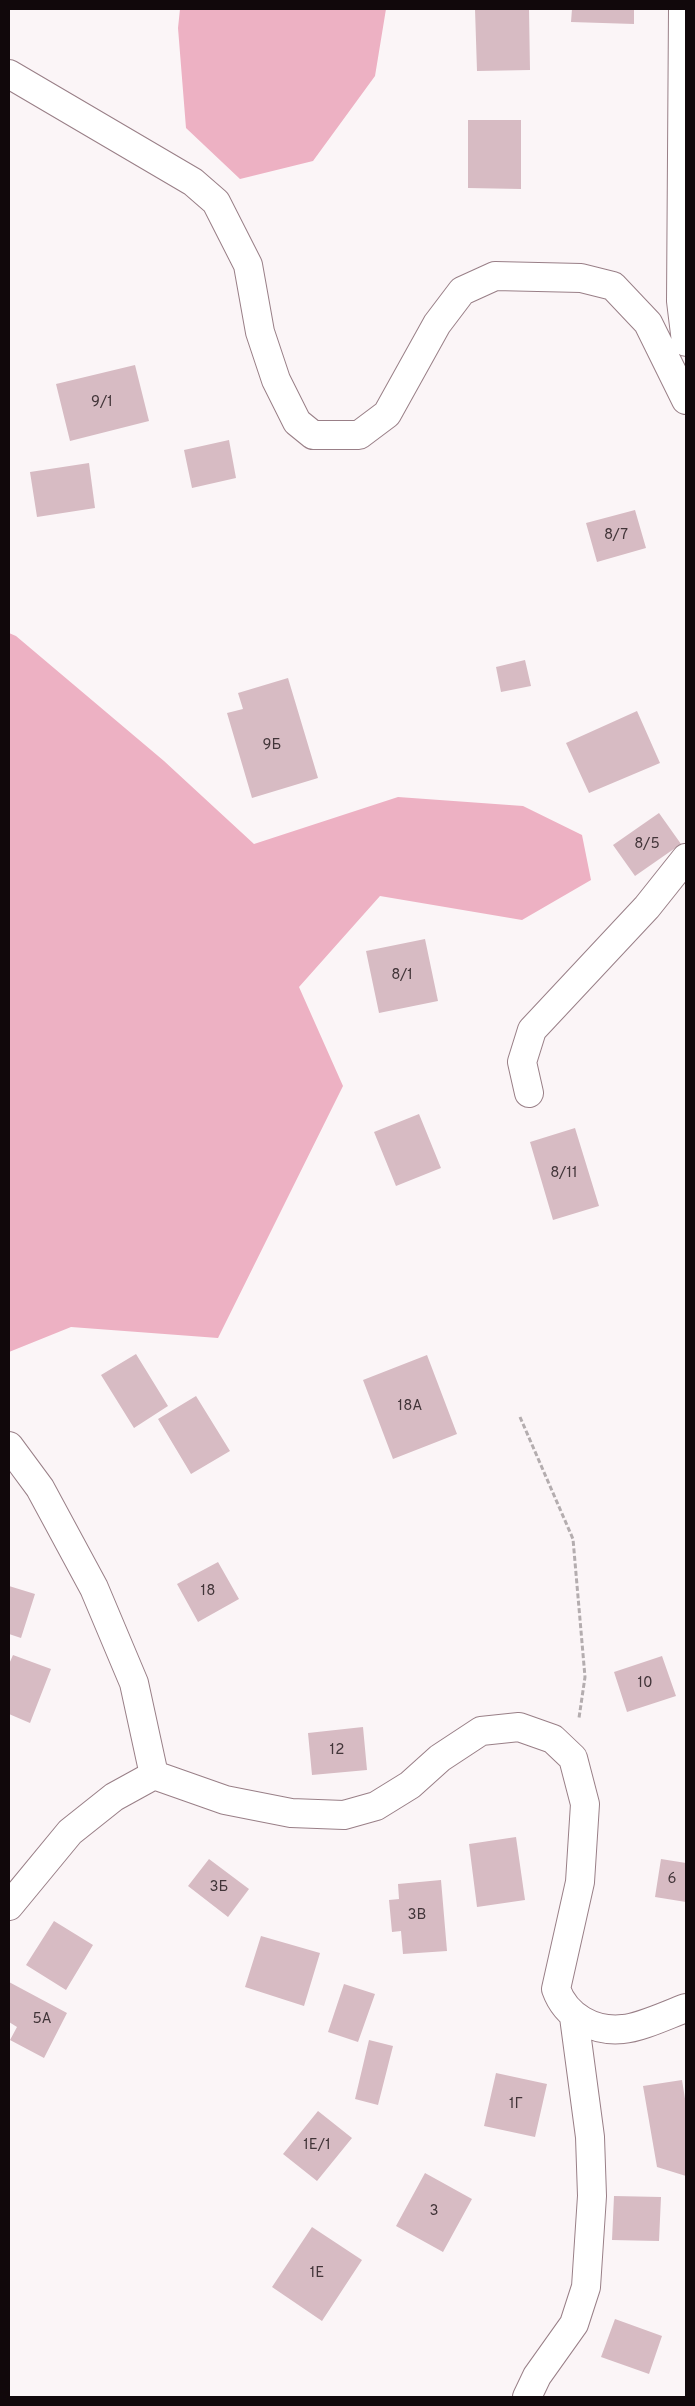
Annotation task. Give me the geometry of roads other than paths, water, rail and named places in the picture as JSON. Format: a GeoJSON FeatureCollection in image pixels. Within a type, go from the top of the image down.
{"type":"FeatureCollection","features":[{"type":"Feature","properties":{"kind":"street"},"geometry":{"type":"LineString","coordinates":[[682,9],[681,301],[686,342]]}},
{"type":"Feature","properties":{"kind":"street"},"geometry":{"type":"LineString","coordinates":[[9,74],[193,182],[216,202],[248,264],[260,332],[276,380],[297,422],[313,435],[359,435],[387,414],[438,324],[462,291],[495,276],[581,278],[613,286],[648,323],[686,400]]}},
{"type":"Feature","properties":{"kind":"street"},"geometry":{"type":"LineString","coordinates":[[530,1093],[522,1062],[532,1030],[647,907],[686,858]]}},
{"type":"Feature","properties":{"kind":"street"},"geometry":{"type":"LineString","coordinates":[[9,1446],[40,1488],[94,1588],[134,1682],[154,1775]]}},
{"type":"Feature","properties":{"kind":"street"},"geometry":{"type":"LineString","coordinates":[[9,1906],[70,1832],[114,1797],[154,1775],[226,1800],[291,1813],[344,1815],[376,1806],[410,1785],[440,1758],[481,1731],[519,1726],[553,1739],[573,1758],[585,1804],[580,1882],[556,1989],[560,2002],[574,2017],[600,2028],[624,2030],[686,2008]]}},
{"type":"Feature","properties":{"kind":"street"},"geometry":{"type":"LineString","coordinates":[[527,2397],[537,2376],[574,2324],[586,2287],[592,2196],[590,2137],[574,2017]]}}]}
